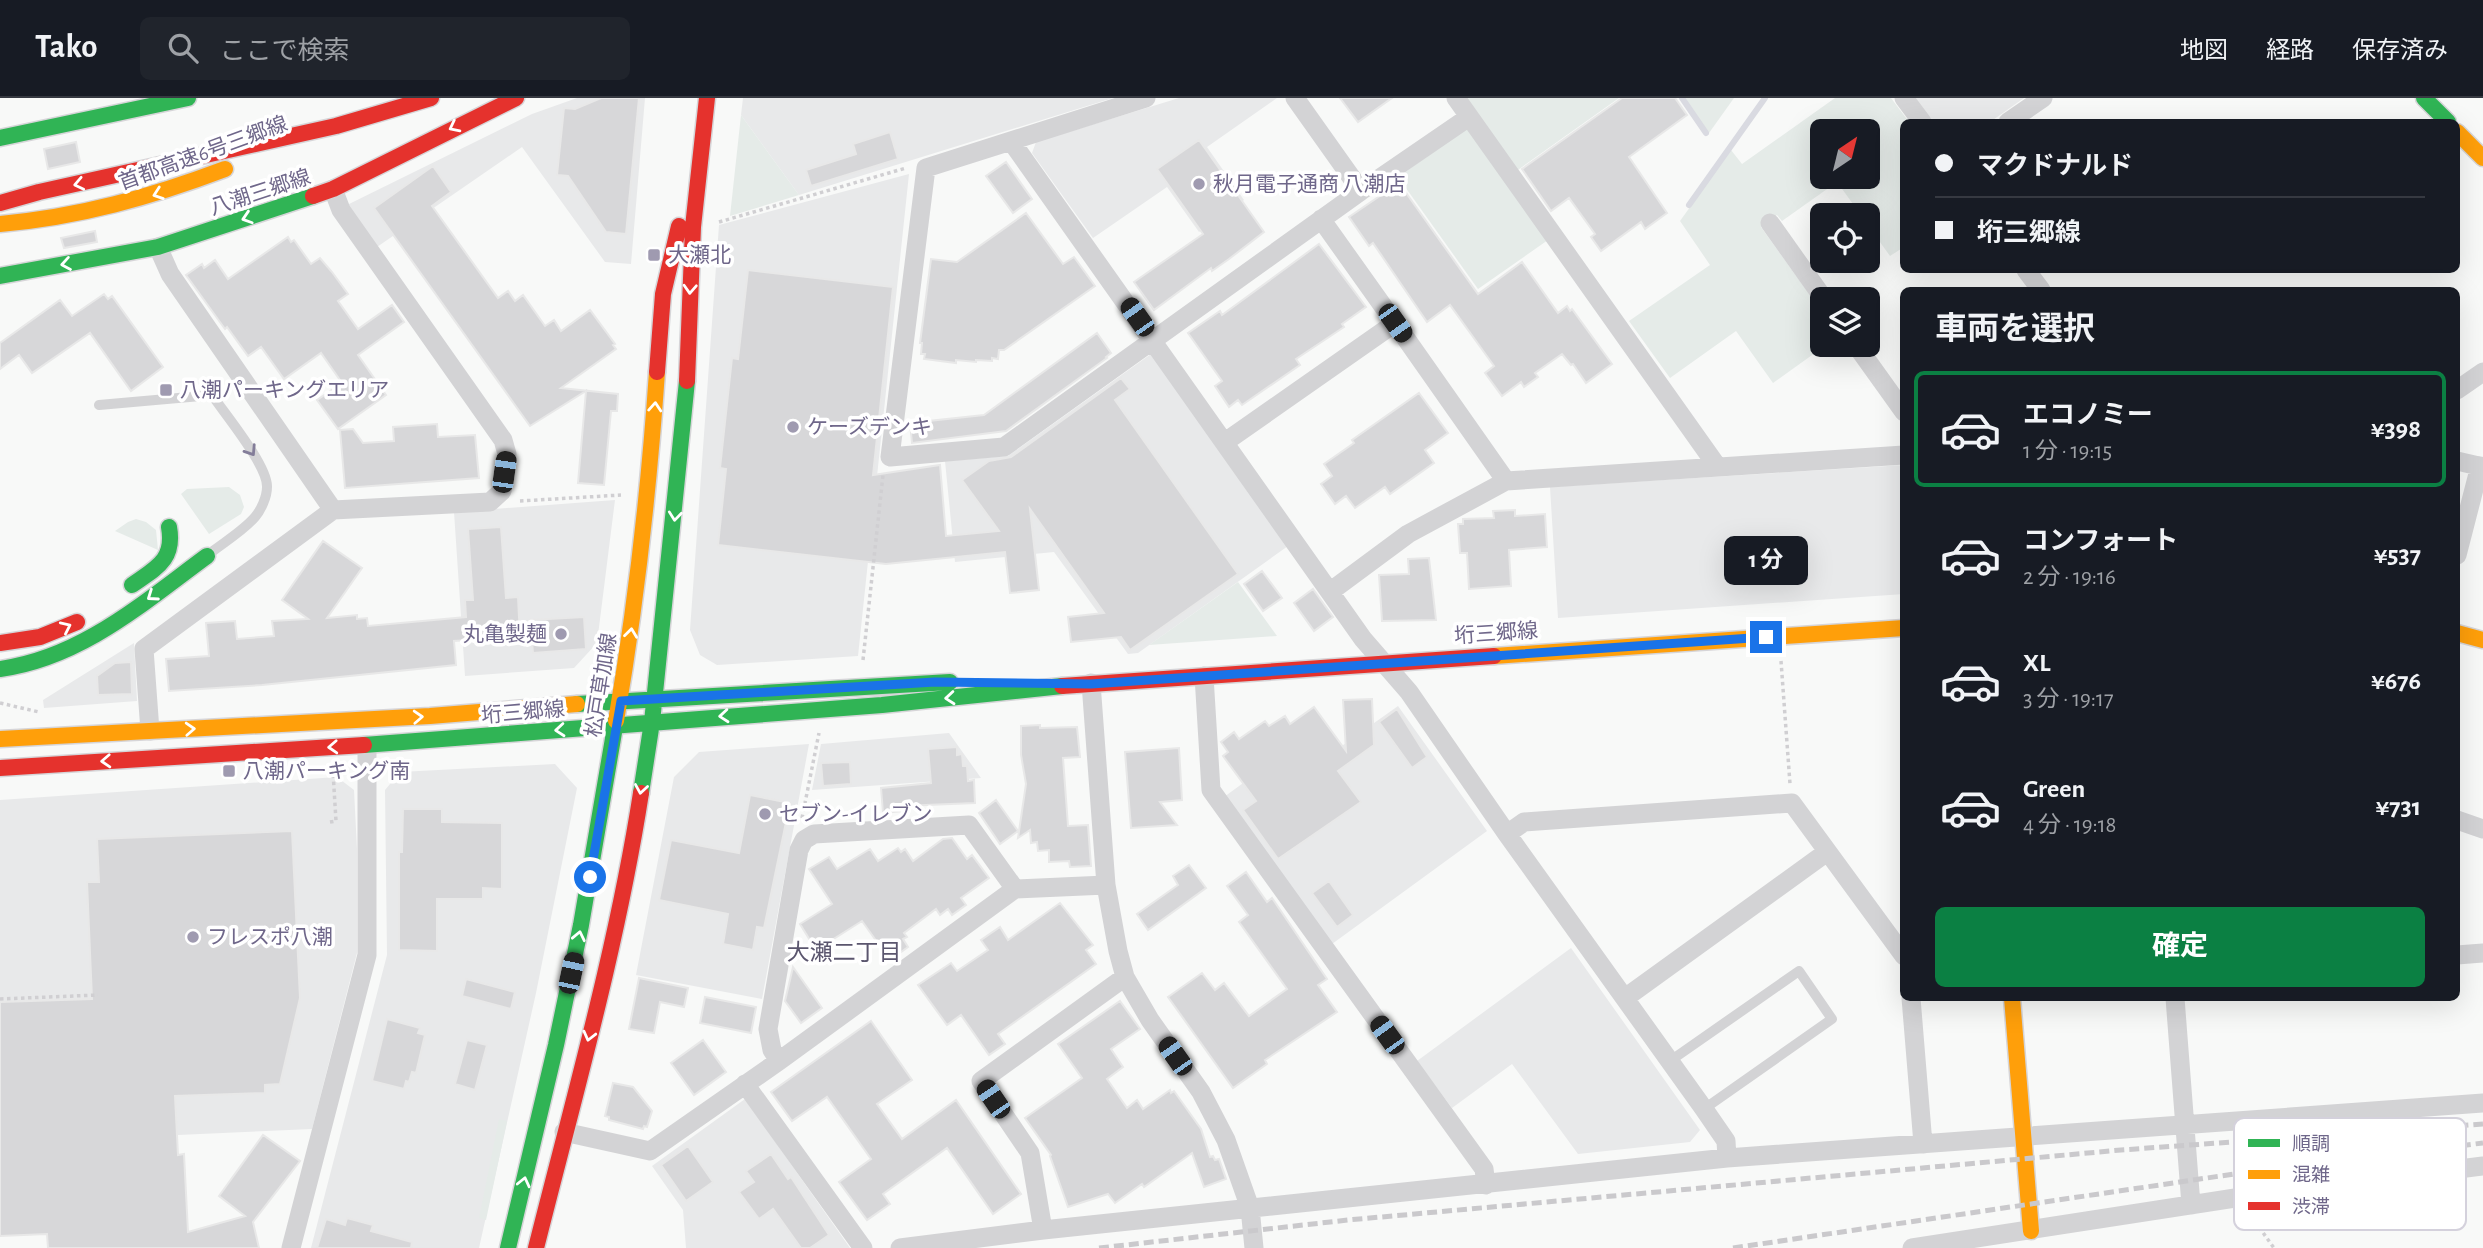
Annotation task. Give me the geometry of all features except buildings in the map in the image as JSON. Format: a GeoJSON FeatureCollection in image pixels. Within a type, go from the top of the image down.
{"type":"FeatureCollection","features":[{"type":"Feature","properties":{"kind":"main road"},"geometry":{"type":"LineString","coordinates":[[107,116],[149,98]]}},
{"type":"Feature","properties":{"kind":"main road"},"geometry":{"type":"LineString","coordinates":[[0,138],[188,98]]}},
{"type":"Feature","properties":{"kind":"main road","name":"首都高速6号三郷線"},"geometry":{"type":"LineString","coordinates":[[0,203],[337,126],[430,98]]}},
{"type":"Feature","properties":{"kind":"main road","name":"八潮三郷線"},"geometry":{"type":"LineString","coordinates":[[0,276],[158,247],[333,189],[516,98]]}},
{"type":"Feature","properties":{"kind":"main road","name":"松戸草加線"},"geometry":{"type":"LineString","coordinates":[[508,1248],[581,925],[621,701],[648,499],[663,294],[708,98]]}},
{"type":"Feature","properties":{"kind":"main road"},"geometry":{"type":"LineString","coordinates":[[2424,98],[2445,119]]}},
{"type":"Feature","properties":{"kind":"main road"},"geometry":{"type":"LineString","coordinates":[[0,122],[86,103]]}},
{"type":"Feature","properties":{"kind":"main road","name":"松戸草加線"},"geometry":{"type":"LineString","coordinates":[[536,1248],[630,863],[656,698],[685,408],[693,227],[703,123]]}},
{"type":"Feature","properties":{"kind":"main road","name":"首都高速6号三郷線"},"geometry":{"type":"LineString","coordinates":[[0,224],[42,221],[125,205],[337,126]]}},
{"type":"Feature","properties":{"kind":"main road"},"geometry":{"type":"LineString","coordinates":[[2460,135],[2483,158]]}},
{"type":"Feature","properties":{"kind":"main road"},"geometry":{"type":"LineString","coordinates":[[120,595],[165,559],[171,549],[169,527]]}},
{"type":"Feature","properties":{"kind":"main road"},"geometry":{"type":"LineString","coordinates":[[0,669],[48,660],[91,638],[207,556]]}},
{"type":"Feature","properties":{"kind":"main road"},"geometry":{"type":"LineString","coordinates":[[0,643],[29,640],[53,633],[91,613]]}},
{"type":"Feature","properties":{"kind":"main road","name":"垳三郷線"},"geometry":{"type":"LineString","coordinates":[[0,768],[367,746],[882,705],[1091,684],[1900,628]]}},
{"type":"Feature","properties":{"kind":"main road"},"geometry":{"type":"LineString","coordinates":[[2460,634],[2483,640]]}},
{"type":"Feature","properties":{"kind":"main road","name":"垳三郷線"},"geometry":{"type":"LineString","coordinates":[[0,738],[430,716],[656,698],[935,682],[1091,684]]}},
{"type":"Feature","properties":{"kind":"main road"},"geometry":{"type":"LineString","coordinates":[[2012,1001],[2031,1231]]}},
{"type":"Feature","properties":{"kind":"street"},"geometry":{"type":"LineString","coordinates":[[1146,98],[926,168],[890,457],[1004,447],[1321,219],[1469,117]]}},
{"type":"Feature","properties":{"kind":"street"},"geometry":{"type":"LineString","coordinates":[[1294,98],[1361,191]]}},
{"type":"Feature","properties":{"kind":"street"},"geometry":{"type":"LineString","coordinates":[[1456,98],[1717,466]]}},
{"type":"Feature","properties":{"kind":"street"},"geometry":{"type":"LineString","coordinates":[[1904,98],[1920,119]]}},
{"type":"Feature","properties":{"kind":"street"},"geometry":{"type":"LineString","coordinates":[[2012,119],[2043,98]]}},
{"type":"Feature","properties":{"kind":"street"},"geometry":{"type":"LineString","coordinates":[[1011,141],[1381,662],[1409,692],[1704,1109],[1726,1141],[1727,1158]]}},
{"type":"Feature","properties":{"kind":"street"},"geometry":{"type":"LineString","coordinates":[[150,731],[144,649],[333,510],[489,502],[502,491],[507,454],[503,440],[341,210],[333,189]]}},
{"type":"Feature","properties":{"kind":"street"},"geometry":{"type":"LineString","coordinates":[[1321,219],[1506,481]]}},
{"type":"Feature","properties":{"kind":"street"},"geometry":{"type":"LineString","coordinates":[[1770,223],[1815,287]]}},
{"type":"Feature","properties":{"kind":"street"},"geometry":{"type":"LineString","coordinates":[[158,247],[170,274],[333,510]]}},
{"type":"Feature","properties":{"kind":"street"},"geometry":{"type":"LineString","coordinates":[[1225,442],[1395,323]]}},
{"type":"Feature","properties":{"kind":"street"},"geometry":{"type":"LineString","coordinates":[[1865,357],[1900,406]]}},
{"type":"Feature","properties":{"kind":"street"},"geometry":{"type":"LineString","coordinates":[[2460,388],[2483,372]]}},
{"type":"Feature","properties":{"kind":"street"},"geometry":{"type":"LineString","coordinates":[[1331,591],[1408,534],[1506,481],[1900,455]]}},
{"type":"Feature","properties":{"kind":"street"},"geometry":{"type":"LineString","coordinates":[[2460,462],[2481,467],[2460,544]]}},
{"type":"Feature","properties":{"kind":"street"},"geometry":{"type":"LineString","coordinates":[[1204,676],[1211,790],[1484,1168],[1486,1185]]}},
{"type":"Feature","properties":{"kind":"street"},"geometry":{"type":"LineString","coordinates":[[1091,684],[1106,885],[1112,925],[1125,977],[1150,1020],[1213,1112],[1250,1208],[1254,1248]]}},
{"type":"Feature","properties":{"kind":"street"},"geometry":{"type":"LineString","coordinates":[[291,1248],[367,955],[367,746]]}},
{"type":"Feature","properties":{"kind":"street"},"geometry":{"type":"LineString","coordinates":[[1507,834],[1524,822],[1791,803],[1900,951]]}},
{"type":"Feature","properties":{"kind":"street"},"geometry":{"type":"LineString","coordinates":[[2460,821],[2483,829]]}},
{"type":"Feature","properties":{"kind":"street"},"geometry":{"type":"LineString","coordinates":[[779,1060],[772,1050],[768,1029],[799,850],[804,839],[814,834],[969,825],[1015,889]]}},
{"type":"Feature","properties":{"kind":"street"},"geometry":{"type":"LineString","coordinates":[[1625,998],[1827,852]]}},
{"type":"Feature","properties":{"kind":"street"},"geometry":{"type":"LineString","coordinates":[[564,1132],[650,1151],[1015,889],[1106,885]]}},
{"type":"Feature","properties":{"kind":"street"},"geometry":{"type":"LineString","coordinates":[[2460,955],[2483,953]]}},
{"type":"Feature","properties":{"kind":"street"},"geometry":{"type":"LineString","coordinates":[[1043,1230],[1030,1153],[981,1081],[1125,977]]}},
{"type":"Feature","properties":{"kind":"street"},"geometry":{"type":"LineString","coordinates":[[1911,1001],[1923,1144]]}},
{"type":"Feature","properties":{"kind":"street"},"geometry":{"type":"LineString","coordinates":[[2175,1001],[2191,1205]]}},
{"type":"Feature","properties":{"kind":"street"},"geometry":{"type":"LineString","coordinates":[[745,1084],[863,1248]]}},
{"type":"Feature","properties":{"kind":"street"},"geometry":{"type":"LineString","coordinates":[[2274,1118],[2483,1104]]}},
{"type":"Feature","properties":{"kind":"street"},"geometry":{"type":"LineString","coordinates":[[900,1248],[1043,1230],[1727,1158],[2234,1121]]}},
{"type":"Feature","properties":{"kind":"street"},"geometry":{"type":"LineString","coordinates":[[1912,1248],[2232,1198]]}},
{"type":"Feature","properties":{"kind":"lane"},"geometry":{"type":"LineString","coordinates":[[99,405],[212,395],[251,450],[268,485],[264,501],[254,518],[207,556]]}},
{"type":"Feature","properties":{"kind":"lane"},"geometry":{"type":"LineString","coordinates":[[1670,1061],[1799,971],[1832,1019],[1704,1109]]}},
{"type":"Feature","properties":{"kind":"path"},"geometry":{"type":"LineString","coordinates":[[716,222],[909,167],[926,168]]}},
{"type":"Feature","properties":{"kind":"path"},"geometry":{"type":"LineString","coordinates":[[863,660],[884,469],[890,457]]}},
{"type":"Feature","properties":{"kind":"path"},"geometry":{"type":"LineString","coordinates":[[489,502],[621,495]]}},
{"type":"Feature","properties":{"kind":"path"},"geometry":{"type":"LineString","coordinates":[[1781,661],[1791,803]]}},
{"type":"Feature","properties":{"kind":"path"},"geometry":{"type":"LineString","coordinates":[[0,703],[41,712]]}},
{"type":"Feature","properties":{"kind":"path"},"geometry":{"type":"LineString","coordinates":[[804,839],[801,823],[819,730]]}},
{"type":"Feature","properties":{"kind":"path"},"geometry":{"type":"LineString","coordinates":[[330,821],[336,821],[332,769]]}},
{"type":"Feature","properties":{"kind":"path"},"geometry":{"type":"LineString","coordinates":[[0,999],[98,995]]}},
{"type":"Feature","properties":{"kind":"path"},"geometry":{"type":"LineString","coordinates":[[2261,1230],[2274,1248]]}},
{"type":"Feature","properties":{"kind":"shaded area"},"geometry":{"type":"Polygon","coordinates":[[[577,98],[645,98],[631,264],[605,262],[522,147],[377,247],[347,205],[532,114],[577,98]]]}},
{"type":"Feature","properties":{"kind":"shaded area"},"geometry":{"type":"Polygon","coordinates":[[[743,98],[1113,98],[799,195],[741,115],[743,98]]]}},
{"type":"Feature","properties":{"kind":"shaded area"},"geometry":{"type":"Polygon","coordinates":[[[1179,98],[1277,98],[1207,147],[1244,200],[1199,232],[1167,187],[1093,238],[1032,153],[1036,142],[1179,98]]]}},
{"type":"Feature","properties":{"kind":"shaded area"},"geometry":{"type":"Polygon","coordinates":[[[1463,98],[1619,98],[1515,172],[1463,98]]]}},
{"type":"Feature","properties":{"kind":"shaded area"},"geometry":{"type":"Polygon","coordinates":[[[1684,98],[1734,98],[1709,133],[1684,98]]]}},
{"type":"Feature","properties":{"kind":"shaded area"},"geometry":{"type":"Polygon","coordinates":[[[1835,98],[1891,98],[1907,119],[1900,119],[1900,250],[1890,256],[1880,242],[1880,203],[1852,203],[1842,189],[1880,189],[1880,119],[1810,119],[1810,189],[1827,189],[1782,221],[1777,215],[1761,227],[1810,295],[1810,356],[1773,383],[1736,331],[1670,378],[1629,321],[1710,265],[1680,221],[1731,150],[1742,164],[1835,98]]]}},
{"type":"Feature","properties":{"kind":"shaded area"},"geometry":{"type":"Polygon","coordinates":[[[1914,98],[2024,98],[1994,119],[1930,119],[1914,98]]]}},
{"type":"Feature","properties":{"kind":"shaded area"},"geometry":{"type":"Polygon","coordinates":[[[741,115],[799,195],[730,216],[741,115]]]}},
{"type":"Feature","properties":{"kind":"shaded area"},"geometry":{"type":"Polygon","coordinates":[[[1468,128],[1548,240],[1478,289],[1398,177],[1468,128]]]}},
{"type":"Feature","properties":{"kind":"shaded area","name":"ケーズデンキ"},"geometry":{"type":"Polygon","coordinates":[[[909,174],[858,656],[717,665],[700,655],[690,630],[719,225],[909,174]]]}},
{"type":"Feature","properties":{"kind":"shaded area"},"geometry":{"type":"Polygon","coordinates":[[[1151,354],[1288,546],[1138,653],[1128,654],[1054,552],[955,562],[945,461],[1008,456],[1151,354]]]}},
{"type":"Feature","properties":{"kind":"shaded area"},"geometry":{"type":"Polygon","coordinates":[[[1900,465],[1900,594],[1558,618],[1550,487],[1900,465]]]}},
{"type":"Feature","properties":{"kind":"shaded area"},"geometry":{"type":"Polygon","coordinates":[[[229,487],[240,495],[244,507],[241,514],[209,534],[181,494],[187,489],[229,487]]]}},
{"type":"Feature","properties":{"kind":"shaded area"},"geometry":{"type":"Polygon","coordinates":[[[615,500],[597,643],[574,668],[465,676],[454,512],[615,500]]]}},
{"type":"Feature","properties":{"kind":"shaded area"},"geometry":{"type":"Polygon","coordinates":[[[136,519],[146,522],[156,530],[158,550],[115,531],[136,519]]]}},
{"type":"Feature","properties":{"kind":"shaded area"},"geometry":{"type":"Polygon","coordinates":[[[1238,582],[1277,636],[1149,645],[1238,582]]]}},
{"type":"Feature","properties":{"kind":"shaded area"},"geometry":{"type":"Polygon","coordinates":[[[134,643],[137,701],[44,708],[43,700],[134,643]]]}},
{"type":"Feature","properties":{"kind":"shaded area"},"geometry":{"type":"Polygon","coordinates":[[[1398,706],[1487,831],[1332,944],[1224,797],[1261,770],[1277,792],[1398,706]]]}},
{"type":"Feature","properties":{"kind":"shaded area"},"geometry":{"type":"Polygon","coordinates":[[[949,733],[981,778],[812,790],[821,744],[949,733]]]}},
{"type":"Feature","properties":{"kind":"shaded area"},"geometry":{"type":"Polygon","coordinates":[[[809,744],[762,999],[636,975],[674,777],[699,752],[809,744]]]}},
{"type":"Feature","properties":{"kind":"shaded area"},"geometry":{"type":"Polygon","coordinates":[[[555,764],[577,788],[536,993],[479,1248],[311,1248],[387,955],[385,790],[400,772],[555,764]]]}},
{"type":"Feature","properties":{"kind":"shaded area"},"geometry":{"type":"Polygon","coordinates":[[[337,777],[354,790],[357,953],[312,1129],[0,1143],[0,800],[337,777]]]}},
{"type":"Feature","properties":{"kind":"shaded area"},"geometry":{"type":"Polygon","coordinates":[[[1571,948],[1700,1130],[1690,1142],[1578,1154],[1512,1064],[1452,1108],[1417,1061],[1571,948]]]}},
{"type":"Feature","properties":{"kind":"shaded area"},"geometry":{"type":"Polygon","coordinates":[[[745,1099],[850,1248],[686,1248],[683,1210],[652,1166],[745,1099]]]}},
{"type":"Feature","properties":{"kind":"shaded area"},"geometry":{"type":"Polygon","coordinates":[[[499,1119],[507,1121],[486,1220],[479,1218],[499,1119]]]}},
{"type":"Feature","properties":{"kind":"waterway"},"geometry":{"type":"LineString","coordinates":[[1682,98],[1706,133]]}},
{"type":"Feature","properties":{"kind":"waterway"},"geometry":{"type":"LineString","coordinates":[[1689,205],[1765,98]]}},
{"type":"Feature","properties":{"kind":"railway"},"geometry":{"type":"LineString","coordinates":[[2466,1125],[2483,1124]]}},
{"type":"Feature","properties":{"kind":"railway"},"geometry":{"type":"LineString","coordinates":[[1099,1248],[1348,1220],[2234,1142]]}},
{"type":"Feature","properties":{"kind":"railway"},"geometry":{"type":"LineString","coordinates":[[2466,1145],[2483,1143]]}},
{"type":"Feature","properties":{"kind":"railway"},"geometry":{"type":"LineString","coordinates":[[1733,1248],[2234,1174]]}},
{"type":"Feature","properties":{"kind":"traffic: fast"},"geometry":{"type":"LineString","coordinates":[[0,138],[188,98]]}},
{"type":"Feature","properties":{"kind":"traffic: fast"},"geometry":{"type":"LineString","coordinates":[[2424,98],[2445,119]]}},
{"type":"Feature","properties":{"kind":"traffic: fast"},"geometry":{"type":"LineString","coordinates":[[0,276],[158,247],[313,196]]}},
{"type":"Feature","properties":{"kind":"traffic: fast"},"geometry":{"type":"LineString","coordinates":[[641,793],[652,722],[687,381]]}},
{"type":"Feature","properties":{"kind":"traffic: fast"},"geometry":{"type":"LineString","coordinates":[[132,585],[162,562],[169,548],[169,527]]}},
{"type":"Feature","properties":{"kind":"traffic: fast"},"geometry":{"type":"LineString","coordinates":[[0,669],[30,663],[84,641],[135,610],[207,556]]}},
{"type":"Feature","properties":{"kind":"traffic: fast"},"geometry":{"type":"LineString","coordinates":[[577,704],[950,682]]}},
{"type":"Feature","properties":{"kind":"traffic: fast"},"geometry":{"type":"LineString","coordinates":[[364,745],[882,705],[1062,686]]}},
{"type":"Feature","properties":{"kind":"traffic: fast"},"geometry":{"type":"LineString","coordinates":[[508,1248],[581,925],[616,721]]}},
{"type":"Feature","properties":{"kind":"traffic: slow"},"geometry":{"type":"LineString","coordinates":[[2460,135],[2483,158]]}},
{"type":"Feature","properties":{"kind":"traffic: slow"},"geometry":{"type":"LineString","coordinates":[[0,224],[86,211],[170,188],[225,169]]}},
{"type":"Feature","properties":{"kind":"traffic: slow"},"geometry":{"type":"LineString","coordinates":[[616,721],[641,547],[657,372]]}},
{"type":"Feature","properties":{"kind":"traffic: slow"},"geometry":{"type":"LineString","coordinates":[[1494,656],[1900,628]]}},
{"type":"Feature","properties":{"kind":"traffic: slow"},"geometry":{"type":"LineString","coordinates":[[2460,634],[2483,640]]}},
{"type":"Feature","properties":{"kind":"traffic: slow"},"geometry":{"type":"LineString","coordinates":[[0,739],[430,716],[577,704]]}},
{"type":"Feature","properties":{"kind":"traffic: slow"},"geometry":{"type":"LineString","coordinates":[[2012,1001],[2031,1231]]}},
{"type":"Feature","properties":{"kind":"traffic: jam"},"geometry":{"type":"LineString","coordinates":[[0,203],[336,126],[431,98]]}},
{"type":"Feature","properties":{"kind":"traffic: jam"},"geometry":{"type":"LineString","coordinates":[[313,196],[333,189],[516,98]]}},
{"type":"Feature","properties":{"kind":"traffic: jam"},"geometry":{"type":"LineString","coordinates":[[687,381],[693,227],[707,98]]}},
{"type":"Feature","properties":{"kind":"traffic: jam"},"geometry":{"type":"LineString","coordinates":[[657,372],[663,294],[679,226]]}},
{"type":"Feature","properties":{"kind":"traffic: jam"},"geometry":{"type":"LineString","coordinates":[[0,643],[40,637],[77,622]]}},
{"type":"Feature","properties":{"kind":"traffic: jam"},"geometry":{"type":"LineString","coordinates":[[1062,686],[1494,656]]}},
{"type":"Feature","properties":{"kind":"traffic: jam"},"geometry":{"type":"LineString","coordinates":[[0,768],[364,745]]}},
{"type":"Feature","properties":{"kind":"traffic: jam"},"geometry":{"type":"LineString","coordinates":[[536,1248],[607,965],[641,793]]}},
{"type":"Feature","properties":{"kind":"place","name":"秋月電子通商 八潮店"},"geometry":{"type":"Point","coordinates":[1199,184]}},
{"type":"Feature","properties":{"kind":"place","name":"大瀬北"},"geometry":{"type":"Point","coordinates":[654,255]}},
{"type":"Feature","properties":{"kind":"place","name":"八潮パーキングエリア"},"geometry":{"type":"Point","coordinates":[166,390]}},
{"type":"Feature","properties":{"kind":"place","name":"ケーズデンキ"},"geometry":{"type":"Point","coordinates":[793,427]}},
{"type":"Feature","properties":{"kind":"place","name":"丸亀製麺"},"geometry":{"type":"Point","coordinates":[561,634]}},
{"type":"Feature","properties":{"kind":"place","name":"八潮パーキング南"},"geometry":{"type":"Point","coordinates":[229,771]}},
{"type":"Feature","properties":{"kind":"place","name":"セブン-イレブン"},"geometry":{"type":"Point","coordinates":[765,814]}},
{"type":"Feature","properties":{"kind":"place","name":"フレスポ八潮"},"geometry":{"type":"Point","coordinates":[193,937]}},
{"type":"Feature","properties":{"kind":"district","name":"大瀬二丁目"},"geometry":{"type":"Point","coordinates":[844,952]}},
{"type":"Feature","properties":{"kind":"route"},"geometry":{"type":"LineString","coordinates":[[590,877],[621,701],[935,682],[1091,684],[1766,637]]}}]}
